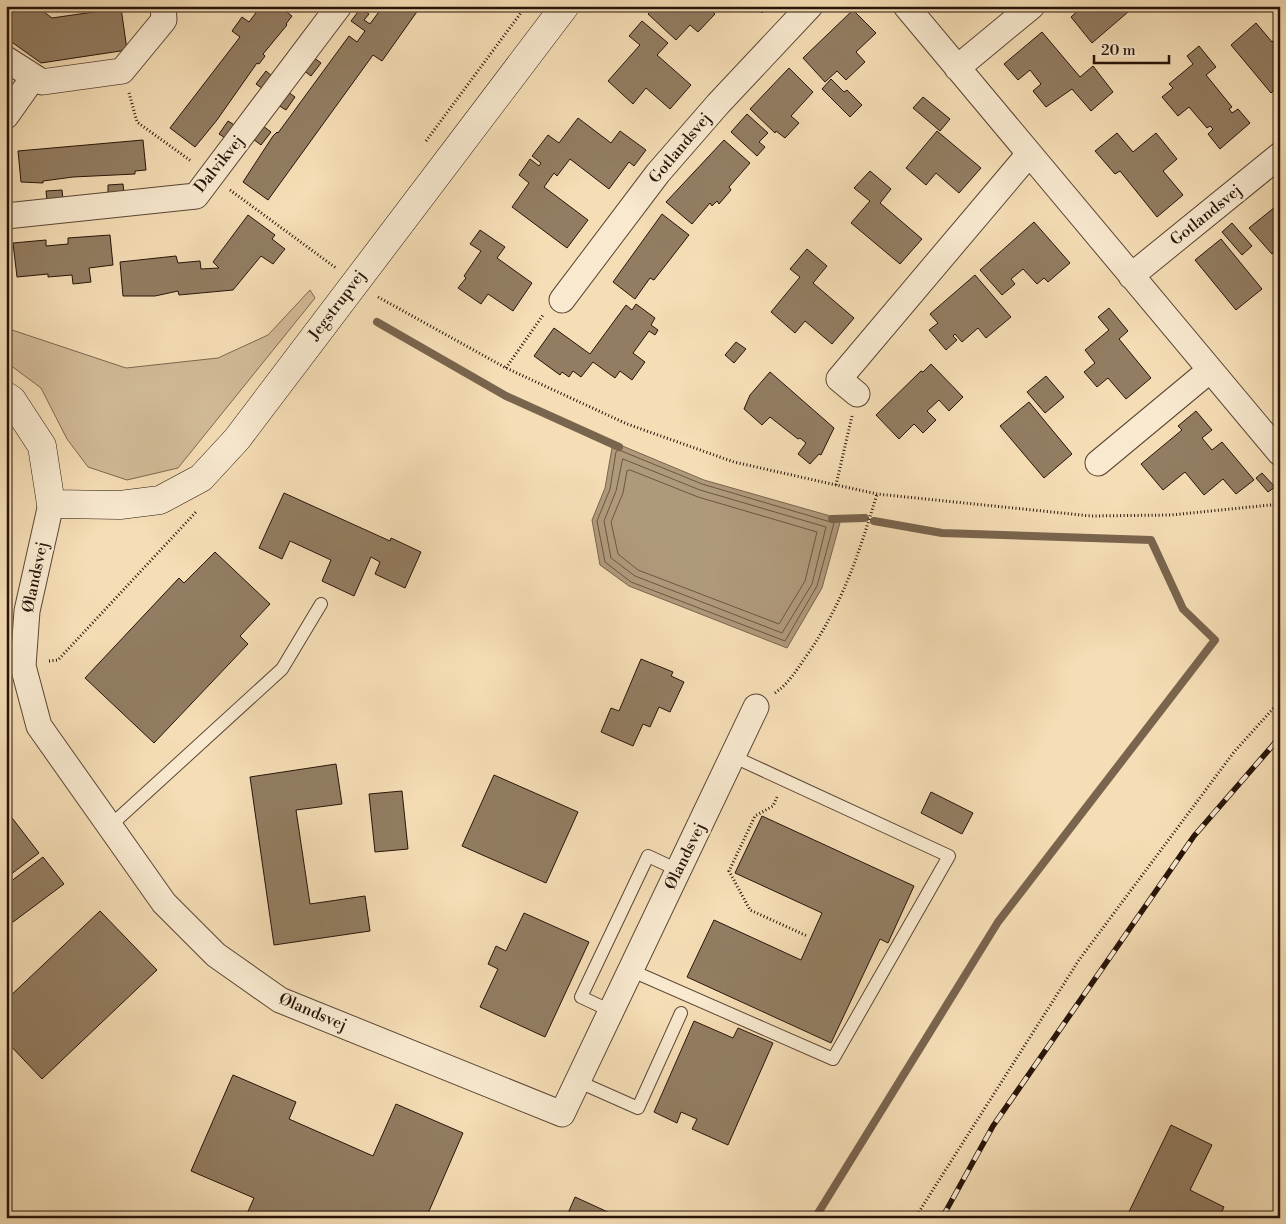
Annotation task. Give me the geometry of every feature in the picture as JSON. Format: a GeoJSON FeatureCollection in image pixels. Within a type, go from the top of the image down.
{"type":"FeatureCollection","features":[{"type":"Feature","properties":{"kind":"street"},"geometry":{"type":"LineString","coordinates":[[6,59],[42,82],[122,71],[164,20],[163,6]]}},
{"type":"Feature","properties":{"kind":"street","name":"Dalvikvej"},"geometry":{"type":"LineString","coordinates":[[6,216],[196,196],[339,6]]}},
{"type":"Feature","properties":{"kind":"street","name":"Jegstrupvej"},"geometry":{"type":"LineString","coordinates":[[51,504],[120,505],[160,500],[201,478],[237,439],[565,6]]}},
{"type":"Feature","properties":{"kind":"street","name":"Gotlandsvej"},"geometry":{"type":"LineString","coordinates":[[562,300],[658,173],[718,104],[810,6]]}},
{"type":"Feature","properties":{"kind":"street"},"geometry":{"type":"LineString","coordinates":[[906,6],[1280,453]]}},
{"type":"Feature","properties":{"kind":"street"},"geometry":{"type":"LineString","coordinates":[[957,68],[1032,6]]}},
{"type":"Feature","properties":{"kind":"street"},"geometry":{"type":"LineString","coordinates":[[6,116],[33,78]]}},
{"type":"Feature","properties":{"kind":"street"},"geometry":{"type":"LineString","coordinates":[[857,394],[839,379],[1029,154]]}},
{"type":"Feature","properties":{"kind":"street","name":"Gotlandsvej"},"geometry":{"type":"LineString","coordinates":[[1131,276],[1280,155]]}},
{"type":"Feature","properties":{"kind":"street"},"geometry":{"type":"LineString","coordinates":[[1098,463],[1210,370]]}},
{"type":"Feature","properties":{"kind":"street","name":"Ølandsvej"},"geometry":{"type":"LineString","coordinates":[[6,396],[12,400],[42,446],[51,504],[27,611],[23,666],[39,726],[164,903],[216,954],[280,1000],[562,1114],[756,707]]}},
{"type":"Feature","properties":{"kind":"lane"},"geometry":{"type":"LineString","coordinates":[[110,826],[282,669],[320,604]]}},
{"type":"Feature","properties":{"kind":"lane"},"geometry":{"type":"LineString","coordinates":[[630,970],[833,1060],[949,856],[732,756]]}},
{"type":"Feature","properties":{"kind":"lane"},"geometry":{"type":"LineString","coordinates":[[611,1011],[581,997],[648,856],[678,870]]}},
{"type":"Feature","properties":{"kind":"lane"},"geometry":{"type":"LineString","coordinates":[[578,1081],[638,1108],[681,1013]]}},
{"type":"Feature","properties":{"kind":"path"},"geometry":{"type":"LineString","coordinates":[[421,148],[526,6]]}},
{"type":"Feature","properties":{"kind":"path"},"geometry":{"type":"LineString","coordinates":[[334,266],[340,258]]}},
{"type":"Feature","properties":{"kind":"path"},"geometry":{"type":"LineString","coordinates":[[373,295],[506,368],[626,424],[734,462],[836,486],[877,494],[1091,516],[1171,515],[1280,504]]}},
{"type":"Feature","properties":{"kind":"path"},"geometry":{"type":"LineString","coordinates":[[506,368],[554,301],[562,300]]}},
{"type":"Feature","properties":{"kind":"path"},"geometry":{"type":"LineString","coordinates":[[836,486],[857,394]]}},
{"type":"Feature","properties":{"kind":"path"},"geometry":{"type":"LineString","coordinates":[[756,707],[785,686],[815,643],[840,602],[858,556],[877,494]]}},
{"type":"Feature","properties":{"kind":"path"},"geometry":{"type":"LineString","coordinates":[[915,1218],[1079,960],[1234,752],[1280,701]]}},
{"type":"Feature","properties":{"kind":"path"},"geometry":{"type":"LineString","coordinates":[[785,781],[773,806],[755,816],[729,871],[750,910],[807,936]]}},
{"type":"Feature","properties":{"kind":"shaded area"},"geometry":{"type":"Polygon","coordinates":[[[310,290],[315,298],[178,468],[127,480],[88,467],[67,439],[41,388],[6,362],[6,328],[126,368],[218,358],[268,335],[310,290]]]}},
{"type":"Feature","properties":{"kind":"water"},"geometry":{"type":"Polygon","coordinates":[[[613,442],[704,480],[841,519],[822,588],[787,648],[629,586],[600,565],[592,520],[605,488],[613,442]]]}},
{"type":"Feature","properties":{"kind":"building"},"geometry":{"type":"Polygon","coordinates":[[[14,6],[36,6],[52,18],[121,8],[127,50],[41,63],[6,38],[6,16],[14,6]]]}},
{"type":"Feature","properties":{"kind":"building"},"geometry":{"type":"Polygon","coordinates":[[[261,6],[279,6],[292,16],[263,54],[265,56],[259,64],[257,63],[217,120],[195,147],[170,128],[240,37],[232,31],[242,17],[249,22],[261,6]]]}},
{"type":"Feature","properties":{"kind":"building"},"geometry":{"type":"Polygon","coordinates":[[[383,6],[421,6],[382,61],[373,55],[268,200],[243,182],[273,136],[278,133],[349,36],[357,42],[365,31],[351,21],[361,8],[369,14],[364,20],[370,24],[383,6]]]}},
{"type":"Feature","properties":{"kind":"building"},"geometry":{"type":"Polygon","coordinates":[[[655,6],[707,6],[715,14],[698,32],[690,25],[676,40],[648,14],[655,6]]]}},
{"type":"Feature","properties":{"kind":"building"},"geometry":{"type":"Polygon","coordinates":[[[755,6],[768,6],[762,13],[755,6]]]}},
{"type":"Feature","properties":{"kind":"building"},"geometry":{"type":"Polygon","coordinates":[[[1083,6],[1135,6],[1092,43],[1071,17],[1083,6]]]}},
{"type":"Feature","properties":{"kind":"building"},"geometry":{"type":"Polygon","coordinates":[[[853,10],[876,33],[856,52],[865,62],[846,80],[837,71],[825,82],[803,58],[853,10]]]}},
{"type":"Feature","properties":{"kind":"building"},"geometry":{"type":"Polygon","coordinates":[[[642,21],[668,43],[657,55],[691,85],[670,109],[646,88],[633,104],[608,81],[640,45],[629,36],[642,21]]]}},
{"type":"Feature","properties":{"kind":"building"},"geometry":{"type":"Polygon","coordinates":[[[1256,23],[1272,42],[1280,36],[1280,85],[1271,93],[1231,45],[1256,23]]]}},
{"type":"Feature","properties":{"kind":"building"},"geometry":{"type":"Polygon","coordinates":[[[1042,32],[1080,77],[1093,66],[1113,92],[1091,111],[1072,89],[1046,107],[1033,91],[1041,84],[1030,70],[1018,80],[1004,64],[1042,32]]]}},
{"type":"Feature","properties":{"kind":"building"},"geometry":{"type":"Polygon","coordinates":[[[1199,46],[1216,67],[1206,75],[1232,107],[1229,109],[1232,113],[1238,109],[1250,123],[1220,149],[1208,134],[1213,129],[1210,126],[1207,128],[1189,107],[1178,116],[1162,97],[1173,88],[1169,84],[1193,64],[1187,56],[1199,46]]]}},
{"type":"Feature","properties":{"kind":"building"},"geometry":{"type":"Polygon","coordinates":[[[313,57],[321,63],[311,76],[303,70],[313,57]]]}},
{"type":"Feature","properties":{"kind":"building"},"geometry":{"type":"Polygon","coordinates":[[[789,68],[813,92],[791,116],[799,123],[785,138],[776,131],[775,133],[750,109],[789,68]]]}},
{"type":"Feature","properties":{"kind":"building"},"geometry":{"type":"Polygon","coordinates":[[[266,71],[273,77],[263,89],[256,84],[266,71]]]}},
{"type":"Feature","properties":{"kind":"building"},"geometry":{"type":"Polygon","coordinates":[[[831,79],[844,92],[847,90],[862,105],[850,117],[822,89],[831,79]]]}},
{"type":"Feature","properties":{"kind":"building"},"geometry":{"type":"Polygon","coordinates":[[[288,92],[295,97],[286,110],[278,105],[288,92]]]}},
{"type":"Feature","properties":{"kind":"building"},"geometry":{"type":"Polygon","coordinates":[[[923,97],[950,119],[940,131],[913,108],[923,97]]]}},
{"type":"Feature","properties":{"kind":"building"},"geometry":{"type":"Polygon","coordinates":[[[747,114],[768,133],[759,142],[765,147],[757,156],[731,132],[747,114]]]}},
{"type":"Feature","properties":{"kind":"building"},"geometry":{"type":"Polygon","coordinates":[[[578,118],[611,143],[620,131],[646,150],[634,166],[629,162],[609,189],[570,159],[557,176],[554,173],[544,187],[588,220],[567,248],[512,207],[529,183],[519,175],[530,159],[539,166],[541,163],[532,156],[548,135],[559,143],[578,118]]]}},
{"type":"Feature","properties":{"kind":"building"},"geometry":{"type":"Polygon","coordinates":[[[228,121],[236,126],[227,139],[219,134],[228,121]]]}},
{"type":"Feature","properties":{"kind":"building"},"geometry":{"type":"Polygon","coordinates":[[[263,126],[271,132],[261,145],[253,139],[263,126]]]}},
{"type":"Feature","properties":{"kind":"building"},"geometry":{"type":"Polygon","coordinates":[[[937,131],[981,168],[959,193],[936,173],[926,185],[906,168],[937,131]]]}},
{"type":"Feature","properties":{"kind":"building"},"geometry":{"type":"Polygon","coordinates":[[[1117,133],[1133,152],[1156,133],[1177,159],[1163,171],[1183,195],[1157,217],[1120,171],[1115,174],[1095,151],[1117,133]]]}},
{"type":"Feature","properties":{"kind":"building"},"geometry":{"type":"Polygon","coordinates":[[[143,140],[146,170],[135,171],[135,174],[73,177],[43,181],[43,183],[21,182],[18,151],[143,140]]]}},
{"type":"Feature","properties":{"kind":"building"},"geometry":{"type":"Polygon","coordinates":[[[724,140],[750,163],[729,187],[731,190],[719,204],[717,201],[712,206],[710,203],[692,224],[666,202],[724,140]]]}},
{"type":"Feature","properties":{"kind":"building"},"geometry":{"type":"Polygon","coordinates":[[[870,171],[891,189],[880,203],[922,239],[900,264],[851,223],[870,201],[854,188],[870,171]]]}},
{"type":"Feature","properties":{"kind":"building"},"geometry":{"type":"Polygon","coordinates":[[[123,184],[124,193],[108,195],[108,185],[123,184]]]}},
{"type":"Feature","properties":{"kind":"building"},"geometry":{"type":"Polygon","coordinates":[[[62,190],[63,199],[47,200],[46,191],[62,190]]]}},
{"type":"Feature","properties":{"kind":"building"},"geometry":{"type":"Polygon","coordinates":[[[1280,203],[1280,248],[1272,254],[1249,228],[1280,203]]]}},
{"type":"Feature","properties":{"kind":"building"},"geometry":{"type":"Polygon","coordinates":[[[662,214],[689,235],[654,280],[650,278],[635,299],[613,282],[662,214]]]}},
{"type":"Feature","properties":{"kind":"building"},"geometry":{"type":"Polygon","coordinates":[[[248,215],[275,235],[272,239],[285,249],[273,264],[261,256],[233,290],[179,295],[178,291],[155,296],[123,296],[120,262],[176,256],[178,263],[200,261],[201,269],[219,268],[213,262],[248,215]]]}},
{"type":"Feature","properties":{"kind":"building"},"geometry":{"type":"Polygon","coordinates":[[[1034,222],[1070,263],[1048,282],[1044,278],[1037,284],[1023,269],[1011,279],[1015,284],[1002,295],[980,270],[1034,222]]]}},
{"type":"Feature","properties":{"kind":"building"},"geometry":{"type":"Polygon","coordinates":[[[1232,223],[1252,246],[1242,255],[1222,232],[1232,223]]]}},
{"type":"Feature","properties":{"kind":"building"},"geometry":{"type":"Polygon","coordinates":[[[480,230],[505,247],[497,258],[532,283],[513,311],[488,294],[481,304],[458,288],[466,278],[464,276],[481,251],[470,244],[480,230]]]}},
{"type":"Feature","properties":{"kind":"building"},"geometry":{"type":"Polygon","coordinates":[[[110,235],[113,265],[89,268],[91,282],[73,284],[72,275],[48,277],[48,274],[17,277],[13,243],[46,240],[46,246],[68,244],[68,238],[110,235]]]}},
{"type":"Feature","properties":{"kind":"building"},"geometry":{"type":"Polygon","coordinates":[[[1221,239],[1262,289],[1236,310],[1195,260],[1221,239]]]}},
{"type":"Feature","properties":{"kind":"building"},"geometry":{"type":"Polygon","coordinates":[[[807,249],[827,266],[813,283],[854,318],[832,344],[805,321],[795,333],[771,312],[800,277],[790,269],[807,249]]]}},
{"type":"Feature","properties":{"kind":"building"},"geometry":{"type":"Polygon","coordinates":[[[975,275],[1011,317],[986,338],[978,328],[962,342],[955,334],[953,336],[957,340],[946,350],[929,330],[938,323],[930,314],[975,275]]]}},
{"type":"Feature","properties":{"kind":"building"},"geometry":{"type":"Polygon","coordinates":[[[636,304],[655,318],[651,325],[658,330],[655,335],[649,331],[633,353],[645,362],[632,380],[620,371],[615,378],[593,362],[581,377],[573,371],[569,377],[562,372],[560,375],[534,356],[554,328],[590,354],[626,305],[632,310],[636,304]]]}},
{"type":"Feature","properties":{"kind":"building"},"geometry":{"type":"Polygon","coordinates":[[[1109,308],[1128,331],[1119,339],[1151,378],[1126,399],[1108,378],[1097,387],[1084,372],[1095,363],[1085,350],[1109,330],[1098,317],[1109,308]]]}},
{"type":"Feature","properties":{"kind":"building"},"geometry":{"type":"Polygon","coordinates":[[[736,342],[746,349],[734,363],[725,355],[736,342]]]}},
{"type":"Feature","properties":{"kind":"building"},"geometry":{"type":"Polygon","coordinates":[[[931,364],[963,397],[949,411],[939,400],[927,411],[936,420],[923,433],[914,424],[899,439],[876,415],[921,371],[923,372],[931,364]]]}},
{"type":"Feature","properties":{"kind":"building"},"geometry":{"type":"Polygon","coordinates":[[[770,372],[834,428],[821,455],[819,454],[810,464],[798,454],[806,443],[800,438],[798,439],[770,417],[762,425],[744,409],[750,395],[770,372]]]}},
{"type":"Feature","properties":{"kind":"building"},"geometry":{"type":"Polygon","coordinates":[[[1046,376],[1064,397],[1045,413],[1027,392],[1046,376]]]}},
{"type":"Feature","properties":{"kind":"building"},"geometry":{"type":"Polygon","coordinates":[[[1029,402],[1072,454],[1044,478],[1000,426],[1029,402]]]}},
{"type":"Feature","properties":{"kind":"building"},"geometry":{"type":"Polygon","coordinates":[[[1196,411],[1212,430],[1202,438],[1212,450],[1222,442],[1254,480],[1236,494],[1223,479],[1204,495],[1185,472],[1163,490],[1141,464],[1182,430],[1178,426],[1196,411]]]}},
{"type":"Feature","properties":{"kind":"building"},"geometry":{"type":"Polygon","coordinates":[[[1262,473],[1275,487],[1268,492],[1256,478],[1262,473]]]}},
{"type":"Feature","properties":{"kind":"building"},"geometry":{"type":"Polygon","coordinates":[[[284,493],[390,541],[391,538],[421,552],[405,588],[375,574],[380,562],[371,557],[354,596],[322,581],[331,560],[290,541],[282,559],[259,548],[284,493]]]}},
{"type":"Feature","properties":{"kind":"building"},"geometry":{"type":"Polygon","coordinates":[[[215,552],[270,604],[240,636],[248,644],[154,743],[85,678],[179,578],[184,583],[215,552]]]}},
{"type":"Feature","properties":{"kind":"building"},"geometry":{"type":"Polygon","coordinates":[[[641,659],[673,672],[671,676],[684,682],[670,712],[659,707],[650,727],[643,724],[633,746],[601,732],[611,708],[619,711],[641,659]]]}},
{"type":"Feature","properties":{"kind":"building"},"geometry":{"type":"Polygon","coordinates":[[[336,764],[342,804],[296,810],[310,904],[365,896],[370,931],[274,945],[250,777],[336,764]]]}},
{"type":"Feature","properties":{"kind":"building"},"geometry":{"type":"Polygon","coordinates":[[[494,775],[578,812],[546,883],[462,846],[494,775]]]}},
{"type":"Feature","properties":{"kind":"building"},"geometry":{"type":"Polygon","coordinates":[[[402,791],[408,849],[375,852],[369,794],[402,791]]]}},
{"type":"Feature","properties":{"kind":"building"},"geometry":{"type":"Polygon","coordinates":[[[931,792],[973,813],[962,834],[921,813],[931,792]]]}},
{"type":"Feature","properties":{"kind":"building"},"geometry":{"type":"Polygon","coordinates":[[[6,810],[39,853],[6,878],[6,810]]]}},
{"type":"Feature","properties":{"kind":"building"},"geometry":{"type":"Polygon","coordinates":[[[762,816],[914,886],[888,943],[880,939],[831,1043],[687,977],[714,920],[801,960],[822,913],[735,873],[762,816]]]}},
{"type":"Feature","properties":{"kind":"building"},"geometry":{"type":"Polygon","coordinates":[[[43,857],[64,884],[13,922],[6,913],[6,885],[43,857]]]}},
{"type":"Feature","properties":{"kind":"building"},"geometry":{"type":"Polygon","coordinates":[[[100,911],[157,970],[42,1079],[6,1041],[6,1000],[100,911]]]}},
{"type":"Feature","properties":{"kind":"building"},"geometry":{"type":"Polygon","coordinates":[[[524,913],[589,942],[545,1037],[480,1007],[498,969],[488,964],[496,946],[506,951],[524,913]]]}},
{"type":"Feature","properties":{"kind":"building"},"geometry":{"type":"Polygon","coordinates":[[[694,1021],[733,1038],[738,1028],[773,1043],[728,1145],[692,1129],[697,1119],[681,1112],[677,1123],[654,1112],[694,1021]]]}},
{"type":"Feature","properties":{"kind":"building"},"geometry":{"type":"Polygon","coordinates":[[[233,1075],[296,1102],[289,1119],[373,1156],[396,1104],[463,1133],[426,1218],[245,1218],[254,1198],[191,1171],[233,1075]]]}},
{"type":"Feature","properties":{"kind":"building"},"geometry":{"type":"Polygon","coordinates":[[[1171,1125],[1212,1145],[1190,1190],[1224,1207],[1219,1218],[1126,1218],[1171,1125]]]}},
{"type":"Feature","properties":{"kind":"building"},"geometry":{"type":"Polygon","coordinates":[[[575,1197],[621,1218],[566,1218],[575,1197]]]}},
{"type":"Feature","properties":{"kind":"waterway"},"geometry":{"type":"LineString","coordinates":[[377,322],[506,396],[619,447]]}},
{"type":"Feature","properties":{"kind":"waterway"},"geometry":{"type":"LineString","coordinates":[[832,519],[865,518]]}},
{"type":"Feature","properties":{"kind":"waterway"},"geometry":{"type":"LineString","coordinates":[[815,1218],[998,922],[1215,640],[1183,609],[1151,540],[942,533],[874,521]]}},
{"type":"Feature","properties":{"kind":"railway"},"geometry":{"type":"LineString","coordinates":[[942,1218],[993,1126],[1194,836],[1280,737]]}}]}
